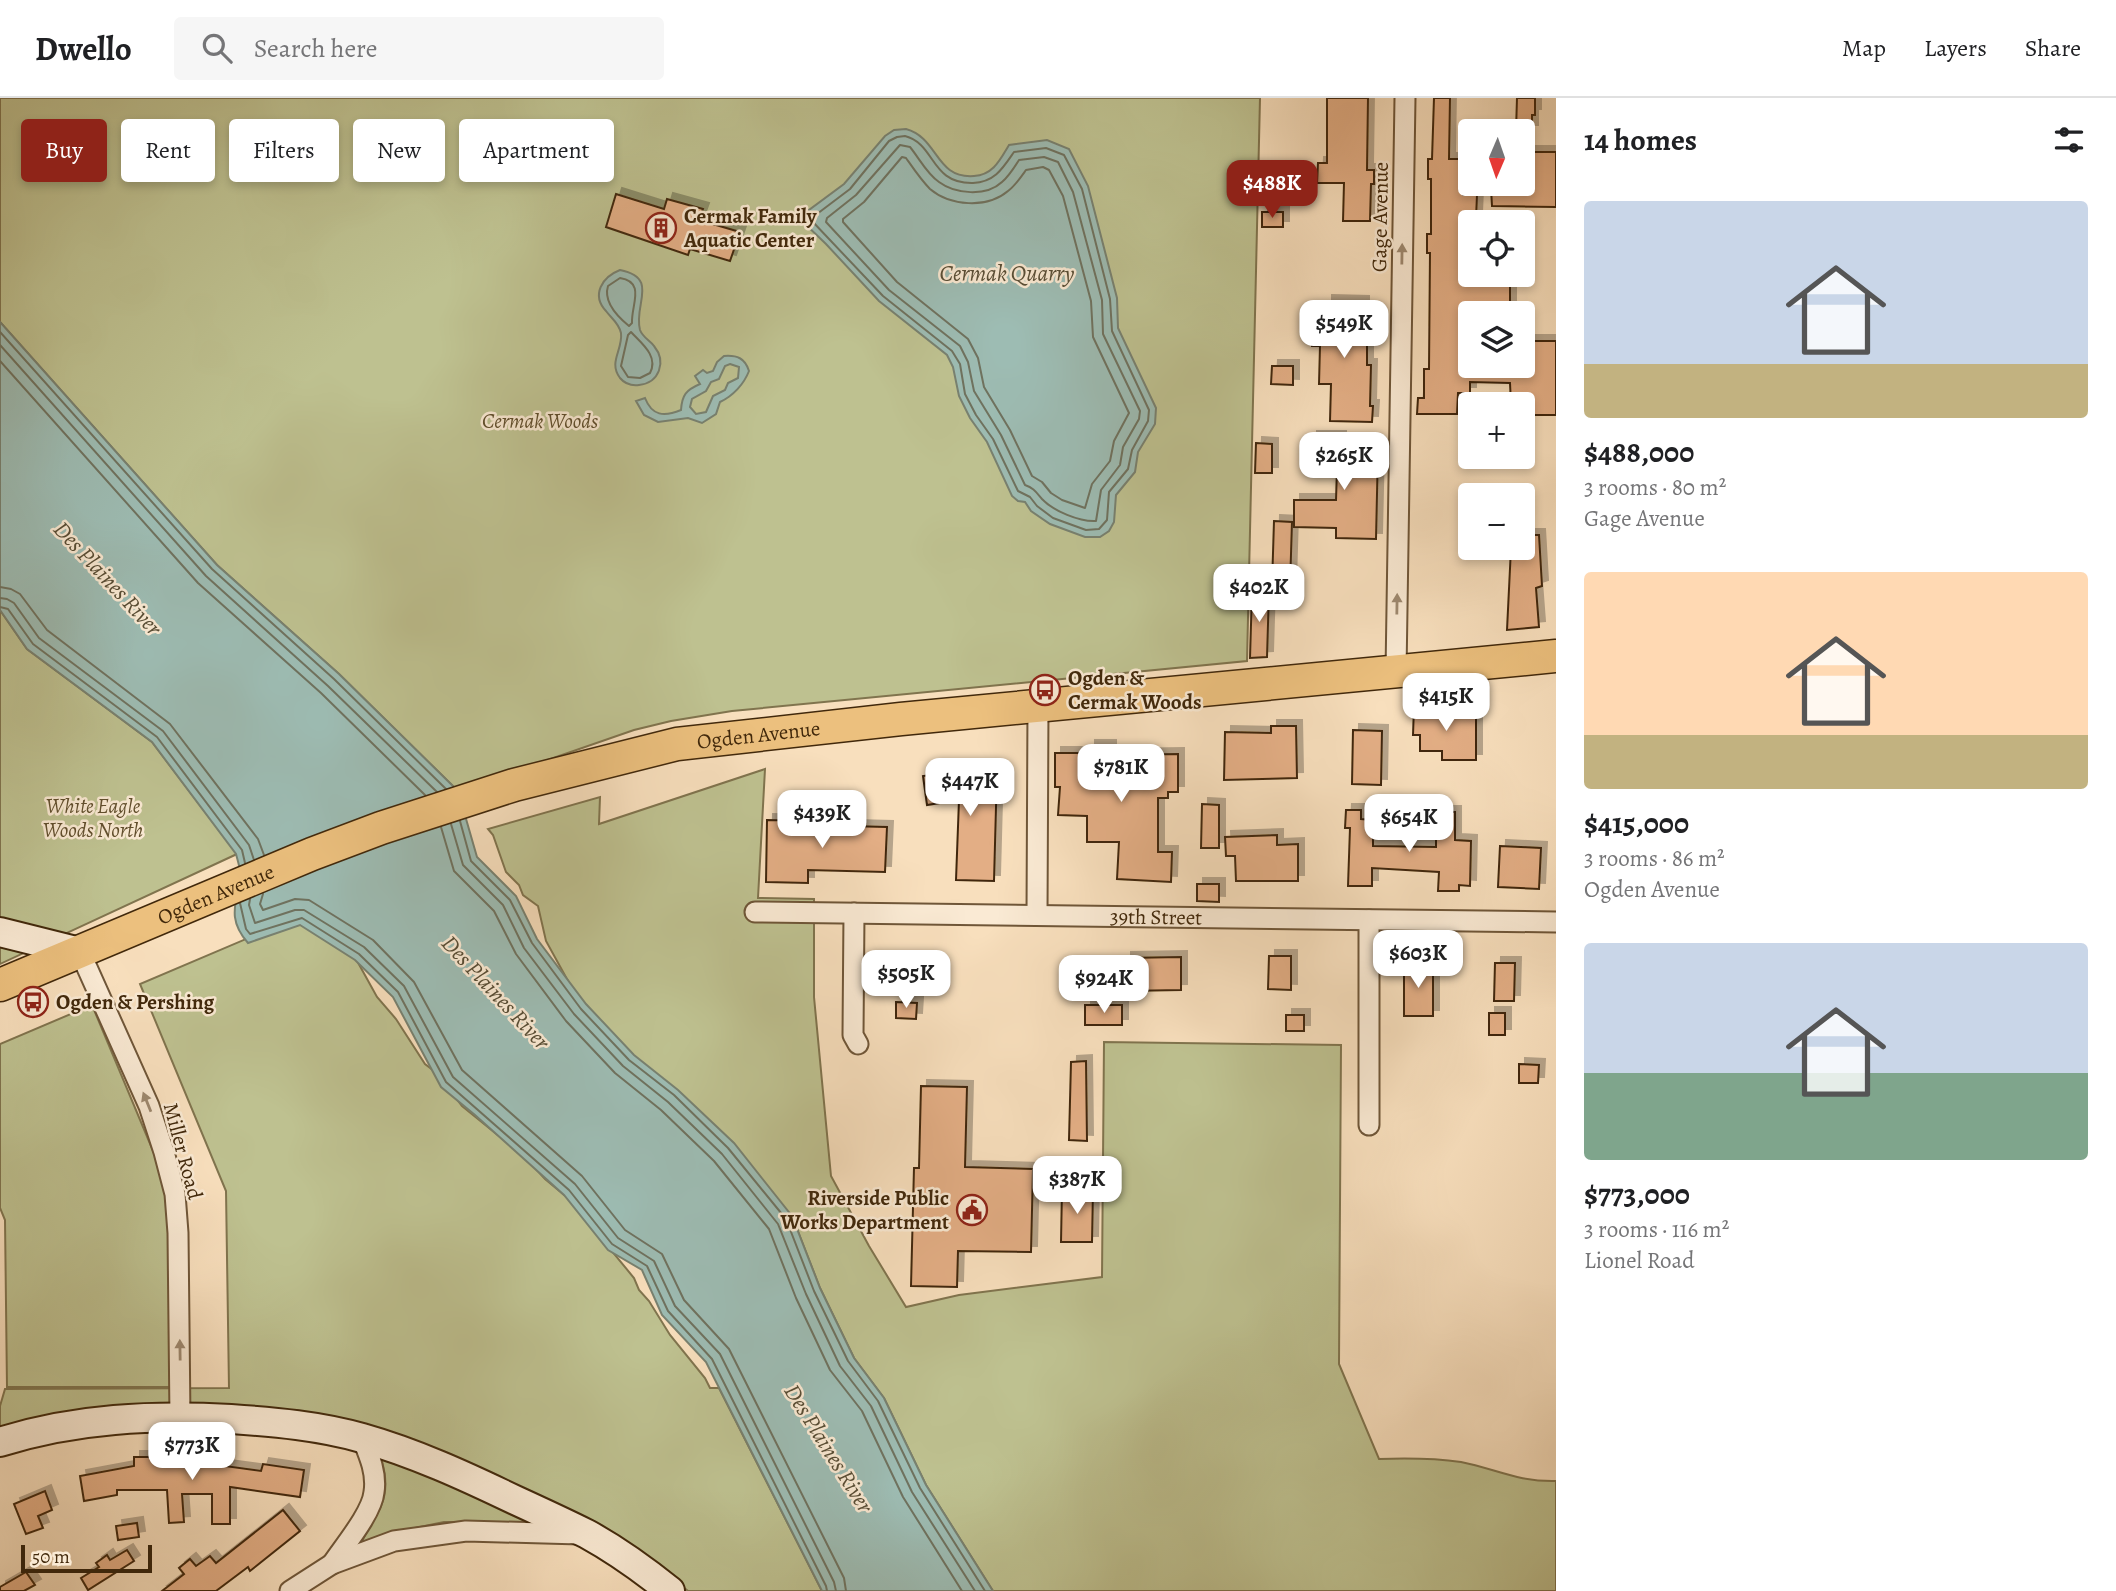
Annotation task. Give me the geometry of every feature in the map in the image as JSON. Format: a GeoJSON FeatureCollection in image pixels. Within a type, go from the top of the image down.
{"type":"FeatureCollection","features":[{"type":"Feature","properties":{"kind":"main road","name":"Ogden Avenue"},"geometry":{"type":"LineString","coordinates":[[0,985],[312,853],[382,828],[514,785],[677,744],[1556,656]]}},
{"type":"Feature","properties":{"kind":"street","name":"Gage Avenue"},"geometry":{"type":"LineString","coordinates":[[1396,672],[1405,98]]}},
{"type":"Feature","properties":{"kind":"street"},"geometry":{"type":"LineString","coordinates":[[1037,915],[1038,706]]}},
{"type":"Feature","properties":{"kind":"street","name":"39th Street"},"geometry":{"type":"LineString","coordinates":[[755,912],[1556,922]]}},
{"type":"Feature","properties":{"kind":"street"},"geometry":{"type":"LineString","coordinates":[[854,913],[853,1035],[858,1044]]}},
{"type":"Feature","properties":{"kind":"street"},"geometry":{"type":"LineString","coordinates":[[1368,920],[1369,1125]]}},
{"type":"Feature","properties":{"kind":"street"},"geometry":{"type":"LineString","coordinates":[[0,932],[80,951]]}},
{"type":"Feature","properties":{"kind":"street","name":"Miller Road"},"geometry":{"type":"LineString","coordinates":[[80,951],[149,1106],[175,1194],[178,1233],[180,1418]]}},
{"type":"Feature","properties":{"kind":"street"},"geometry":{"type":"LineString","coordinates":[[0,1442],[42,1430],[98,1420],[180,1418],[255,1421],[318,1428],[362,1438],[442,1465],[588,1535],[646,1572],[670,1591]]}},
{"type":"Feature","properties":{"kind":"street"},"geometry":{"type":"LineString","coordinates":[[332,1564],[362,1521],[374,1493],[373,1464],[362,1438]]}},
{"type":"Feature","properties":{"kind":"street"},"geometry":{"type":"LineString","coordinates":[[290,1591],[332,1564],[394,1541],[466,1531],[588,1535]]}},
{"type":"Feature","properties":{"kind":"green space","name":"Cermak Woods"},"geometry":{"type":"Polygon","coordinates":[[[0,98],[1260,98],[1247,661],[732,711],[671,721],[634,730],[458,791],[339,674],[217,565],[0,322],[0,98]]]}},
{"type":"Feature","properties":{"kind":"green space","name":"White Eagle Woods North"},"geometry":{"type":"Polygon","coordinates":[[[0,610],[27,649],[152,742],[237,854],[0,964],[0,610]]]}},
{"type":"Feature","properties":{"kind":"green space"},"geometry":{"type":"Polygon","coordinates":[[[765,769],[758,898],[814,899],[814,997],[831,1176],[906,1307],[959,1295],[1102,1277],[1104,1042],[1341,1045],[1339,1364],[1379,1459],[1461,1462],[1518,1477],[1556,1481],[1556,1591],[993,1591],[926,1485],[884,1398],[854,1358],[820,1288],[792,1216],[705,1132],[572,992],[546,941],[538,906],[523,895],[519,885],[506,872],[493,835],[488,829],[600,797],[599,824],[765,769]]]}},
{"type":"Feature","properties":{"kind":"green space"},"geometry":{"type":"Polygon","coordinates":[[[305,914],[356,959],[377,997],[396,1019],[425,1064],[438,1074],[462,1106],[525,1157],[545,1179],[569,1199],[634,1278],[639,1290],[670,1335],[710,1388],[719,1388],[822,1591],[688,1591],[659,1567],[586,1523],[444,1522],[410,1529],[360,1545],[381,1506],[385,1478],[372,1431],[355,1426],[0,1433],[0,1406],[5,1389],[229,1388],[226,1191],[140,984],[305,914]]]}},
{"type":"Feature","properties":{"kind":"green space"},"geometry":{"type":"Polygon","coordinates":[[[92,1005],[174,1201],[176,1387],[7,1387],[5,1220],[0,1208],[0,1044],[92,1005]]]}},
{"type":"Feature","properties":{"kind":"water","name":"Cermak Quarry"},"geometry":{"type":"Polygon","coordinates":[[[906,129],[925,141],[944,165],[961,175],[986,173],[995,166],[1009,145],[1047,140],[1069,149],[1088,186],[1117,298],[1118,328],[1156,408],[1155,424],[1138,452],[1135,472],[1116,495],[1114,522],[1109,531],[1100,537],[1085,537],[1050,524],[1031,511],[1025,502],[1012,496],[987,442],[959,396],[953,367],[947,355],[879,301],[802,221],[805,213],[844,184],[885,136],[894,130],[906,129]]]}},
{"type":"Feature","properties":{"kind":"water"},"geometry":{"type":"Polygon","coordinates":[[[620,270],[639,279],[642,286],[640,330],[654,346],[660,359],[656,376],[639,385],[626,383],[617,372],[615,367],[621,333],[619,326],[599,299],[604,282],[620,270]]]}},
{"type":"Feature","properties":{"kind":"water","name":"Des Plaines River"},"geometry":{"type":"Polygon","coordinates":[[[0,322],[217,565],[339,674],[458,791],[477,857],[516,896],[537,939],[586,1004],[634,1055],[678,1090],[734,1143],[792,1216],[820,1288],[854,1358],[884,1398],[926,1485],[993,1591],[822,1591],[706,1362],[662,1315],[642,1270],[608,1250],[564,1195],[441,1087],[393,997],[355,960],[300,925],[248,943],[235,919],[240,874],[236,854],[152,742],[27,649],[0,610],[0,322]]]}},
{"type":"Feature","properties":{"kind":"water"},"geometry":{"type":"Polygon","coordinates":[[[724,356],[737,357],[743,360],[749,371],[738,389],[720,402],[716,414],[702,423],[688,418],[658,422],[644,415],[636,401],[645,398],[655,412],[669,414],[681,410],[686,394],[700,384],[695,376],[703,370],[707,373],[713,371],[724,356]],[[730,364],[725,366],[719,379],[711,382],[706,391],[692,399],[690,407],[696,414],[706,412],[713,396],[725,390],[728,383],[738,378],[739,367],[730,364]]]}},
{"type":"Feature","properties":{"kind":"building"},"geometry":{"type":"Polygon","coordinates":[[[1327,98],[1368,98],[1367,170],[1374,170],[1370,221],[1343,221],[1344,183],[1317,183],[1318,163],[1327,163],[1327,98]]]}},
{"type":"Feature","properties":{"kind":"building"},"geometry":{"type":"Polygon","coordinates":[[[1434,98],[1450,98],[1449,159],[1458,159],[1458,196],[1477,196],[1476,210],[1458,210],[1458,287],[1510,287],[1510,301],[1458,301],[1458,378],[1535,378],[1535,341],[1556,341],[1556,415],[1535,415],[1535,392],[1510,392],[1510,383],[1470,382],[1470,392],[1458,392],[1457,414],[1417,414],[1418,398],[1424,398],[1424,369],[1429,369],[1430,253],[1427,253],[1427,234],[1431,234],[1431,179],[1428,179],[1428,159],[1432,159],[1434,98]]]}},
{"type":"Feature","properties":{"kind":"building"},"geometry":{"type":"Polygon","coordinates":[[[1517,98],[1535,98],[1535,115],[1532,115],[1532,119],[1516,119],[1517,98]]]}},
{"type":"Feature","properties":{"kind":"building"},"geometry":{"type":"Polygon","coordinates":[[[1535,152],[1556,152],[1556,207],[1492,206],[1491,196],[1535,196],[1535,152]]]}},
{"type":"Feature","properties":{"kind":"building"},"geometry":{"type":"Polygon","coordinates":[[[1262,167],[1275,168],[1275,186],[1261,186],[1262,167]]]}},
{"type":"Feature","properties":{"kind":"building","name":"Cermak Family Aquatic Center"},"geometry":{"type":"Polygon","coordinates":[[[616,194],[664,209],[667,199],[703,209],[699,220],[740,232],[730,261],[690,249],[688,255],[606,227],[616,194]]]}},
{"type":"Feature","properties":{"kind":"building"},"geometry":{"type":"Polygon","coordinates":[[[1262,212],[1283,212],[1283,227],[1262,227],[1262,212]]]}},
{"type":"Feature","properties":{"kind":"building"},"geometry":{"type":"Polygon","coordinates":[[[1326,301],[1363,302],[1363,323],[1367,323],[1367,365],[1371,365],[1372,422],[1330,421],[1331,384],[1319,384],[1320,346],[1312,346],[1312,313],[1326,313],[1326,301]]]}},
{"type":"Feature","properties":{"kind":"building"},"geometry":{"type":"Polygon","coordinates":[[[1272,366],[1293,366],[1293,385],[1271,384],[1272,366]]]}},
{"type":"Feature","properties":{"kind":"building"},"geometry":{"type":"Polygon","coordinates":[[[1311,437],[1340,437],[1340,448],[1378,449],[1376,539],[1336,538],[1336,528],[1294,527],[1294,500],[1336,500],[1337,468],[1327,468],[1328,458],[1311,457],[1311,437]]]}},
{"type":"Feature","properties":{"kind":"building"},"geometry":{"type":"Polygon","coordinates":[[[1256,443],[1272,444],[1272,473],[1255,473],[1256,443]]]}},
{"type":"Feature","properties":{"kind":"building"},"geometry":{"type":"Polygon","coordinates":[[[1274,521],[1292,522],[1290,586],[1272,585],[1274,521]]]}},
{"type":"Feature","properties":{"kind":"building"},"geometry":{"type":"Polygon","coordinates":[[[1535,535],[1539,535],[1542,586],[1536,588],[1539,627],[1507,630],[1510,560],[1535,560],[1535,535]]]}},
{"type":"Feature","properties":{"kind":"building"},"geometry":{"type":"Polygon","coordinates":[[[1252,591],[1269,591],[1267,657],[1250,658],[1252,591]]]}},
{"type":"Feature","properties":{"kind":"building"},"geometry":{"type":"Polygon","coordinates":[[[1414,707],[1437,707],[1437,713],[1476,714],[1476,760],[1442,760],[1442,751],[1420,751],[1420,735],[1413,735],[1414,707]]]}},
{"type":"Feature","properties":{"kind":"building"},"geometry":{"type":"Polygon","coordinates":[[[1271,726],[1296,726],[1297,778],[1224,780],[1225,732],[1271,733],[1271,726]]]}},
{"type":"Feature","properties":{"kind":"building"},"geometry":{"type":"Polygon","coordinates":[[[1353,730],[1382,731],[1381,785],[1352,784],[1353,730]]]}},
{"type":"Feature","properties":{"kind":"building"},"geometry":{"type":"Polygon","coordinates":[[[1089,746],[1110,746],[1110,755],[1178,754],[1178,792],[1168,792],[1168,798],[1158,798],[1158,852],[1172,852],[1171,882],[1117,879],[1119,842],[1087,842],[1087,816],[1058,815],[1060,787],[1055,787],[1055,753],[1089,753],[1089,746]]]}},
{"type":"Feature","properties":{"kind":"building"},"geometry":{"type":"Polygon","coordinates":[[[960,769],[997,770],[994,881],[956,880],[959,800],[927,805],[923,776],[960,769]]]}},
{"type":"Feature","properties":{"kind":"building"},"geometry":{"type":"Polygon","coordinates":[[[1202,804],[1219,805],[1219,848],[1201,848],[1202,804]]]}},
{"type":"Feature","properties":{"kind":"building"},"geometry":{"type":"Polygon","coordinates":[[[1346,810],[1361,810],[1361,819],[1373,820],[1373,846],[1436,847],[1436,812],[1455,812],[1455,840],[1471,841],[1470,886],[1459,885],[1459,891],[1438,891],[1439,872],[1372,868],[1372,886],[1348,886],[1350,828],[1345,828],[1346,810]]]}},
{"type":"Feature","properties":{"kind":"building"},"geometry":{"type":"Polygon","coordinates":[[[767,820],[809,821],[809,825],[887,827],[885,872],[808,870],[808,883],[766,882],[767,820]]]}},
{"type":"Feature","properties":{"kind":"building"},"geometry":{"type":"Polygon","coordinates":[[[1277,835],[1277,845],[1298,844],[1298,881],[1236,881],[1235,856],[1226,856],[1225,837],[1277,835]]]}},
{"type":"Feature","properties":{"kind":"building"},"geometry":{"type":"Polygon","coordinates":[[[1500,846],[1541,848],[1539,889],[1498,887],[1500,846]]]}},
{"type":"Feature","properties":{"kind":"building"},"geometry":{"type":"Polygon","coordinates":[[[1197,884],[1219,884],[1219,902],[1197,901],[1197,884]]]}},
{"type":"Feature","properties":{"kind":"building"},"geometry":{"type":"Polygon","coordinates":[[[1269,956],[1291,956],[1291,990],[1268,989],[1269,956]]]}},
{"type":"Feature","properties":{"kind":"building"},"geometry":{"type":"Polygon","coordinates":[[[1181,957],[1181,990],[1125,991],[1125,958],[1181,957]]]}},
{"type":"Feature","properties":{"kind":"building"},"geometry":{"type":"Polygon","coordinates":[[[1404,963],[1433,963],[1433,1016],[1404,1016],[1404,963]]]}},
{"type":"Feature","properties":{"kind":"building"},"geometry":{"type":"Polygon","coordinates":[[[1495,963],[1515,963],[1514,1001],[1494,1001],[1495,963]]]}},
{"type":"Feature","properties":{"kind":"building"},"geometry":{"type":"Polygon","coordinates":[[[896,1002],[917,1003],[916,1019],[896,1018],[896,1002]]]}},
{"type":"Feature","properties":{"kind":"building"},"geometry":{"type":"Polygon","coordinates":[[[1085,1005],[1122,1005],[1122,1025],[1085,1025],[1085,1005]]]}},
{"type":"Feature","properties":{"kind":"building"},"geometry":{"type":"Polygon","coordinates":[[[1489,1013],[1505,1013],[1505,1035],[1489,1035],[1489,1013]]]}},
{"type":"Feature","properties":{"kind":"building"},"geometry":{"type":"Polygon","coordinates":[[[1286,1015],[1304,1015],[1304,1031],[1286,1031],[1286,1015]]]}},
{"type":"Feature","properties":{"kind":"building"},"geometry":{"type":"Polygon","coordinates":[[[1086,1061],[1087,1141],[1069,1140],[1071,1062],[1086,1061]]]}},
{"type":"Feature","properties":{"kind":"building"},"geometry":{"type":"Polygon","coordinates":[[[1519,1064],[1539,1065],[1538,1083],[1519,1083],[1519,1064]]]}},
{"type":"Feature","properties":{"kind":"building","name":"Riverside Public Works Department"},"geometry":{"type":"Polygon","coordinates":[[[921,1086],[967,1087],[965,1167],[1033,1169],[1031,1252],[958,1251],[957,1287],[911,1286],[914,1168],[919,1168],[921,1086]]]}},
{"type":"Feature","properties":{"kind":"building"},"geometry":{"type":"Polygon","coordinates":[[[1062,1189],[1093,1190],[1092,1242],[1061,1242],[1062,1189]]]}},
{"type":"Feature","properties":{"kind":"building"},"geometry":{"type":"Polygon","coordinates":[[[134,1457],[217,1457],[217,1465],[261,1471],[263,1464],[304,1470],[300,1497],[230,1487],[230,1524],[212,1524],[212,1494],[182,1494],[184,1522],[169,1523],[167,1490],[117,1490],[117,1495],[84,1501],[80,1476],[134,1466],[134,1457]]]}},
{"type":"Feature","properties":{"kind":"building"},"geometry":{"type":"Polygon","coordinates":[[[45,1491],[52,1510],[38,1516],[43,1528],[26,1534],[14,1504],[45,1491]]]}},
{"type":"Feature","properties":{"kind":"building"},"geometry":{"type":"Polygon","coordinates":[[[283,1510],[300,1531],[250,1571],[248,1567],[216,1591],[162,1591],[184,1574],[179,1568],[190,1559],[196,1566],[210,1556],[216,1563],[283,1510]]]}},
{"type":"Feature","properties":{"kind":"building"},"geometry":{"type":"Polygon","coordinates":[[[137,1523],[139,1537],[118,1540],[116,1526],[137,1523]]]}},
{"type":"Feature","properties":{"kind":"building"},"geometry":{"type":"Polygon","coordinates":[[[127,1550],[134,1561],[88,1590],[81,1578],[99,1567],[96,1563],[107,1555],[110,1560],[127,1550]]]}},
{"type":"Feature","properties":{"kind":"building"},"geometry":{"type":"Polygon","coordinates":[[[26,1572],[35,1585],[24,1591],[0,1591],[0,1587],[26,1572]]]}},
{"type":"Feature","properties":{"kind":"place","name":"Cermak Family Aquatic Center"},"geometry":{"type":"Point","coordinates":[661,228]}},
{"type":"Feature","properties":{"kind":"place","name":"Ogden & Cermak Woods"},"geometry":{"type":"Point","coordinates":[1045,690]}},
{"type":"Feature","properties":{"kind":"place","name":"Ogden & Pershing"},"geometry":{"type":"Point","coordinates":[33,1002]}},
{"type":"Feature","properties":{"kind":"place","name":"Riverside Public Works Department"},"geometry":{"type":"Point","coordinates":[972,1210]}}]}
